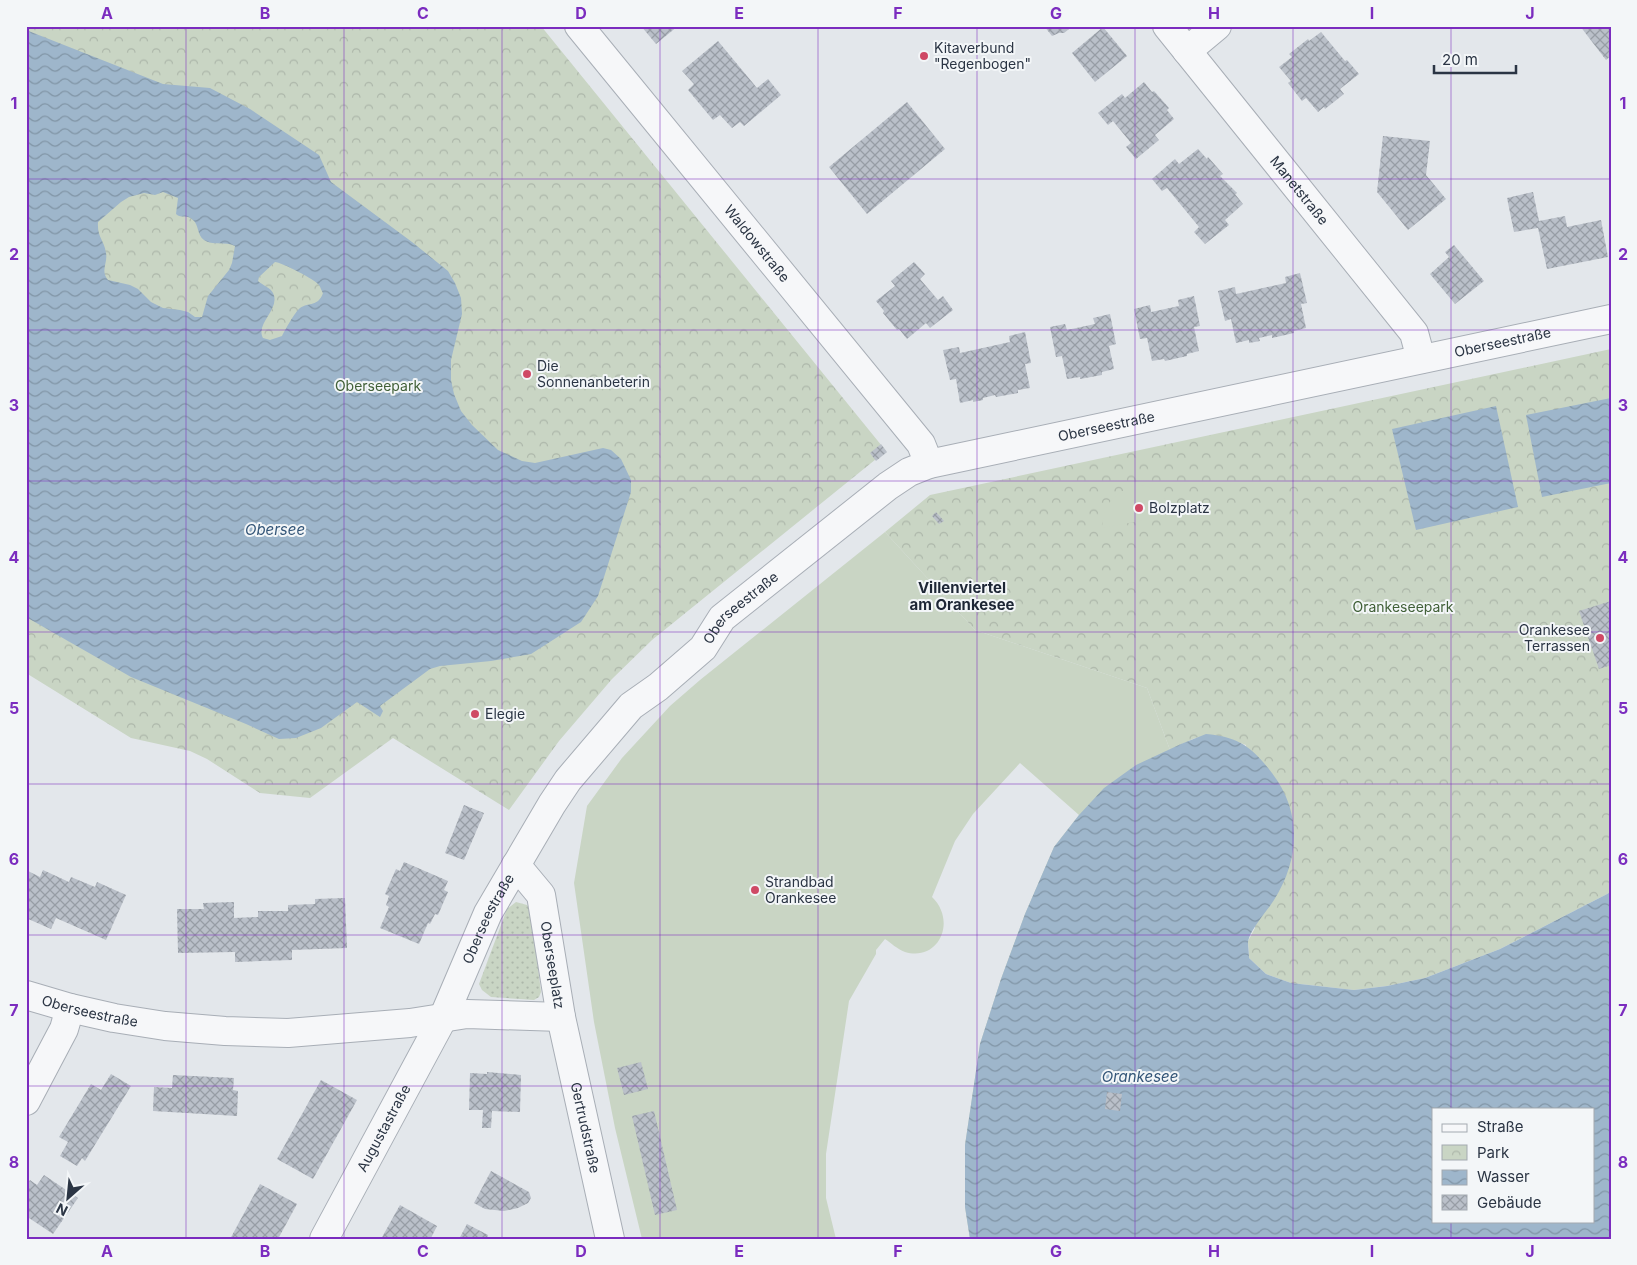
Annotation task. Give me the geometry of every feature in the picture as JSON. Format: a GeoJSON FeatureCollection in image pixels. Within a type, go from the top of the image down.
{"type":"FeatureCollection","features":[{"type":"Feature","properties":{"kind":"street","name":"Waldowstraße"},"geometry":{"type":"LineString","coordinates":[[579,26],[920,444],[929,464]]}},
{"type":"Feature","properties":{"kind":"street","name":"Manetstraße"},"geometry":{"type":"LineString","coordinates":[[1167,26],[1414,333],[1421,360]]}},
{"type":"Feature","properties":{"kind":"street"},"geometry":{"type":"LineString","coordinates":[[1187,51],[1217,26]]}},
{"type":"Feature","properties":{"kind":"street","name":"Oberseestraße"},"geometry":{"type":"LineString","coordinates":[[26,995],[114,1018],[165,1026],[225,1031],[288,1033],[410,1023],[444,1016],[488,914],[552,804],[568,780],[631,706],[658,687],[703,648],[722,618],[888,486],[910,472],[929,464],[1611,319]]}},
{"type":"Feature","properties":{"kind":"street","name":"Oberseeplatz"},"geometry":{"type":"LineString","coordinates":[[444,1016],[466,1014],[561,1017],[540,895],[516,865]]}},
{"type":"Feature","properties":{"kind":"street"},"geometry":{"type":"LineString","coordinates":[[26,1102],[64,1029],[70,1008]]}},
{"type":"Feature","properties":{"kind":"street","name":"Augustastraße"},"geometry":{"type":"LineString","coordinates":[[324,1239],[444,1016]]}},
{"type":"Feature","properties":{"kind":"street","name":"Gertrudstraße"},"geometry":{"type":"LineString","coordinates":[[561,1017],[610,1239]]}},
{"type":"Feature","properties":{"kind":"green space","name":"Oberseepark"},"geometry":{"type":"Polygon","coordinates":[[[26,26],[541,26],[886,451],[652,640],[612,679],[559,741],[509,810],[393,738],[310,798],[260,793],[207,759],[190,751],[131,738],[26,673],[26,26]]]}},
{"type":"Feature","properties":{"kind":"green space","name":"Orankeseepark"},"geometry":{"type":"Polygon","coordinates":[[[1611,349],[1611,892],[1500,949],[1425,978],[1387,986],[1354,990],[1291,983],[1266,974],[1249,958],[1248,941],[1255,928],[1246,745],[1224,737],[1208,736],[1191,740],[1170,750],[1147,688],[975,630],[885,532],[930,495],[1611,349]]]}},
{"type":"Feature","properties":{"kind":"green space","name":"Bolzplatz"},"geometry":{"type":"Polygon","coordinates":[[[1137,485],[1156,490],[1177,514],[1102,528],[1105,512],[1112,500],[1122,491],[1137,485]]]}},
{"type":"Feature","properties":{"kind":"green space","name":"Strandbad Orankesee"},"geometry":{"type":"Polygon","coordinates":[[[885,532],[975,630],[1147,688],[1170,750],[970,1239],[965,1207],[965,1145],[980,1044],[1025,914],[1054,847],[1079,815],[1020,763],[973,814],[955,841],[932,897],[943,917],[941,937],[927,951],[917,953],[905,952],[885,939],[876,950],[876,954],[849,1001],[826,1154],[826,1198],[836,1239],[642,1239],[615,1128],[594,1022],[574,883],[587,806],[622,758],[670,706],[885,532]]]}},
{"type":"Feature","properties":{"kind":"green space"},"geometry":{"type":"Polygon","coordinates":[[[516,902],[527,905],[531,911],[541,992],[539,997],[534,1000],[491,997],[482,990],[479,984],[507,909],[516,902]]]}},
{"type":"Feature","properties":{"kind":"water","name":"Obersee"},"geometry":{"type":"Polygon","coordinates":[[[26,30],[163,84],[210,88],[250,109],[319,155],[331,182],[448,271],[455,283],[461,298],[462,314],[451,360],[451,380],[461,411],[472,425],[498,450],[522,461],[535,463],[603,448],[611,450],[621,459],[631,480],[631,492],[598,596],[581,622],[531,654],[430,669],[380,706],[383,711],[380,717],[357,702],[321,728],[296,738],[279,739],[131,677],[26,617],[26,30]],[[163,192],[155,195],[144,193],[129,197],[98,222],[99,232],[106,253],[104,270],[106,277],[108,280],[130,285],[138,289],[151,302],[163,308],[180,310],[188,312],[195,317],[202,317],[208,296],[229,270],[235,246],[211,243],[204,240],[193,220],[176,214],[178,198],[163,192]],[[275,262],[259,277],[258,281],[272,291],[275,299],[261,332],[263,338],[270,340],[282,336],[298,310],[319,300],[323,293],[319,285],[312,279],[275,262]]]}},
{"type":"Feature","properties":{"kind":"water"},"geometry":{"type":"Polygon","coordinates":[[[1611,398],[1611,483],[1542,497],[1526,415],[1611,398]]]}},
{"type":"Feature","properties":{"kind":"water"},"geometry":{"type":"Polygon","coordinates":[[[1496,406],[1518,507],[1416,530],[1392,429],[1496,406]]]}},
{"type":"Feature","properties":{"kind":"water","name":"Orankesee"},"geometry":{"type":"Polygon","coordinates":[[[1206,734],[1217,735],[1244,745],[1258,756],[1272,773],[1282,788],[1289,804],[1293,820],[1293,852],[1283,884],[1249,937],[1249,958],[1266,974],[1291,983],[1354,990],[1387,986],[1425,978],[1500,949],[1611,892],[1611,1239],[970,1239],[965,1207],[965,1145],[980,1044],[1001,979],[1025,914],[1054,847],[1079,815],[1104,788],[1136,765],[1206,734]]]}},
{"type":"Feature","properties":{"kind":"building"},"geometry":{"type":"Polygon","coordinates":[[[641,26],[678,26],[656,44],[641,26]]]}},
{"type":"Feature","properties":{"kind":"building"},"geometry":{"type":"Polygon","coordinates":[[[1044,26],[1073,26],[1064,33],[1052,36],[1044,26]]]}},
{"type":"Feature","properties":{"kind":"building"},"geometry":{"type":"Polygon","coordinates":[[[1580,26],[1611,26],[1611,56],[1606,60],[1580,26]]]}},
{"type":"Feature","properties":{"kind":"building"},"geometry":{"type":"Polygon","coordinates":[[[1103,27],[1127,56],[1095,82],[1072,53],[1103,27]]]}},
{"type":"Feature","properties":{"kind":"building"},"geometry":{"type":"Polygon","coordinates":[[[1321,32],[1345,61],[1347,60],[1359,74],[1340,89],[1344,94],[1325,109],[1324,107],[1318,112],[1306,98],[1302,101],[1288,83],[1291,81],[1279,67],[1292,57],[1289,54],[1308,39],[1309,41],[1321,32]]]}},
{"type":"Feature","properties":{"kind":"building"},"geometry":{"type":"Polygon","coordinates":[[[718,41],[757,88],[768,79],[781,95],[744,126],[740,122],[732,128],[720,115],[713,120],[688,90],[694,84],[682,71],[718,41]]]}},
{"type":"Feature","properties":{"kind":"building"},"geometry":{"type":"Polygon","coordinates":[[[1144,82],[1169,108],[1167,110],[1174,119],[1155,135],[1159,140],[1136,159],[1126,147],[1131,143],[1113,121],[1108,125],[1098,113],[1122,94],[1125,98],[1144,82]]]}},
{"type":"Feature","properties":{"kind":"building"},"geometry":{"type":"Polygon","coordinates":[[[907,102],[945,149],[867,214],[829,167],[907,102]]]}},
{"type":"Feature","properties":{"kind":"building"},"geometry":{"type":"Polygon","coordinates":[[[1383,136],[1430,141],[1426,175],[1446,199],[1408,230],[1377,192],[1383,136]]]}},
{"type":"Feature","properties":{"kind":"building"},"geometry":{"type":"Polygon","coordinates":[[[1198,149],[1223,174],[1220,176],[1237,193],[1235,194],[1243,204],[1225,220],[1229,225],[1205,244],[1194,232],[1199,227],[1167,188],[1162,191],[1152,179],[1175,159],[1179,164],[1198,149]]]}},
{"type":"Feature","properties":{"kind":"building"},"geometry":{"type":"Polygon","coordinates":[[[1533,192],[1539,221],[1565,216],[1567,227],[1601,220],[1608,257],[1547,269],[1538,228],[1514,232],[1507,198],[1533,192]]]}},
{"type":"Feature","properties":{"kind":"building"},"geometry":{"type":"Polygon","coordinates":[[[1454,245],[1484,281],[1455,304],[1430,274],[1449,257],[1445,252],[1454,245]]]}},
{"type":"Feature","properties":{"kind":"building"},"geometry":{"type":"Polygon","coordinates":[[[914,262],[925,274],[920,279],[938,300],[943,296],[953,310],[930,328],[926,323],[907,339],[883,313],[884,311],[876,301],[895,286],[891,281],[914,262]]]}},
{"type":"Feature","properties":{"kind":"building"},"geometry":{"type":"Polygon","coordinates":[[[1300,273],[1307,303],[1301,304],[1306,328],[1272,338],[1272,335],[1259,338],[1260,341],[1249,343],[1249,340],[1236,343],[1231,319],[1225,321],[1218,291],[1235,287],[1236,294],[1286,283],[1285,277],[1300,273]]]}},
{"type":"Feature","properties":{"kind":"building"},"geometry":{"type":"Polygon","coordinates":[[[1194,296],[1200,326],[1194,327],[1199,351],[1165,361],[1164,359],[1152,361],[1147,338],[1140,339],[1134,309],[1150,305],[1151,312],[1179,306],[1178,300],[1194,296]]]}},
{"type":"Feature","properties":{"kind":"building"},"geometry":{"type":"Polygon","coordinates":[[[1110,314],[1116,344],[1109,346],[1114,369],[1102,372],[1102,375],[1067,379],[1062,356],[1056,357],[1050,327],[1065,324],[1067,330],[1095,324],[1093,318],[1110,314]]]}},
{"type":"Feature","properties":{"kind":"building"},"geometry":{"type":"Polygon","coordinates":[[[1025,332],[1031,363],[1025,364],[1030,388],[1018,390],[1018,393],[996,397],[995,395],[983,398],[983,400],[960,403],[956,379],[950,380],[943,350],[959,347],[960,353],[1010,342],[1009,336],[1025,332]]]}},
{"type":"Feature","properties":{"kind":"building"},"geometry":{"type":"Polygon","coordinates":[[[881,444],[887,452],[876,461],[870,453],[881,444]]]}},
{"type":"Feature","properties":{"kind":"building"},"geometry":{"type":"Polygon","coordinates":[[[936,512],[944,521],[939,524],[932,516],[936,512]]]}},
{"type":"Feature","properties":{"kind":"building","name":"Orankesee Terrassen"},"geometry":{"type":"Polygon","coordinates":[[[1611,601],[1611,665],[1599,669],[1579,611],[1611,601]]]}},
{"type":"Feature","properties":{"kind":"building"},"geometry":{"type":"Polygon","coordinates":[[[464,805],[484,813],[464,860],[445,853],[464,805]]]}},
{"type":"Feature","properties":{"kind":"building"},"geometry":{"type":"Polygon","coordinates":[[[404,862],[448,881],[444,890],[448,892],[438,915],[435,914],[430,924],[428,923],[419,944],[380,928],[389,907],[386,905],[389,896],[385,894],[396,869],[400,871],[404,862]]]}},
{"type":"Feature","properties":{"kind":"building"},"geometry":{"type":"Polygon","coordinates":[[[26,870],[40,877],[43,870],[69,882],[71,877],[95,887],[97,882],[126,895],[106,940],[56,918],[51,929],[26,918],[26,870]]]}},
{"type":"Feature","properties":{"kind":"building"},"geometry":{"type":"Polygon","coordinates":[[[345,898],[347,948],[292,950],[292,960],[235,962],[235,952],[178,953],[177,909],[204,909],[203,903],[234,902],[234,918],[258,917],[258,911],[288,911],[288,905],[315,904],[315,899],[345,898]]]}},
{"type":"Feature","properties":{"kind":"building"},"geometry":{"type":"Polygon","coordinates":[[[641,1062],[648,1089],[624,1095],[617,1068],[641,1062]]]}},
{"type":"Feature","properties":{"kind":"building"},"geometry":{"type":"Polygon","coordinates":[[[487,1072],[521,1075],[520,1112],[492,1111],[491,1128],[482,1128],[483,1110],[469,1110],[470,1073],[487,1074],[487,1072]]]}},
{"type":"Feature","properties":{"kind":"building"},"geometry":{"type":"Polygon","coordinates":[[[111,1074],[131,1086],[85,1161],[82,1158],[77,1166],[60,1156],[68,1142],[59,1137],[91,1084],[101,1090],[111,1074]]]}},
{"type":"Feature","properties":{"kind":"building"},"geometry":{"type":"Polygon","coordinates":[[[173,1075],[234,1078],[233,1090],[238,1091],[237,1116],[153,1111],[154,1087],[172,1088],[173,1075]]]}},
{"type":"Feature","properties":{"kind":"building"},"geometry":{"type":"Polygon","coordinates":[[[321,1080],[357,1100],[313,1179],[277,1159],[321,1080]]]}},
{"type":"Feature","properties":{"kind":"building"},"geometry":{"type":"Polygon","coordinates":[[[1107,1092],[1122,1094],[1120,1111],[1105,1109],[1107,1092]]]}},
{"type":"Feature","properties":{"kind":"building"},"geometry":{"type":"Polygon","coordinates":[[[654,1111],[677,1210],[655,1215],[632,1116],[654,1111]]]}},
{"type":"Feature","properties":{"kind":"building"},"geometry":{"type":"Polygon","coordinates":[[[491,1171],[529,1192],[531,1198],[528,1203],[518,1208],[504,1211],[485,1209],[474,1203],[491,1171]]]}},
{"type":"Feature","properties":{"kind":"building"},"geometry":{"type":"Polygon","coordinates":[[[44,1175],[78,1198],[53,1234],[26,1216],[26,1186],[30,1180],[37,1185],[44,1175]]]}},
{"type":"Feature","properties":{"kind":"building"},"geometry":{"type":"Polygon","coordinates":[[[260,1184],[297,1204],[278,1239],[230,1239],[260,1184]]]}},
{"type":"Feature","properties":{"kind":"building"},"geometry":{"type":"Polygon","coordinates":[[[400,1205],[437,1226],[432,1239],[381,1239],[400,1205]]]}},
{"type":"Feature","properties":{"kind":"building"},"geometry":{"type":"Polygon","coordinates":[[[467,1224],[488,1235],[487,1239],[459,1239],[467,1224]]]}},
{"type":"Feature","properties":{"kind":"place","name":"Kitaverbund \"Regenbogen\""},"geometry":{"type":"Point","coordinates":[924,56]}},
{"type":"Feature","properties":{"kind":"place","name":"Die Sonnenanbeterin"},"geometry":{"type":"Point","coordinates":[527,374]}},
{"type":"Feature","properties":{"kind":"place","name":"Bolzplatz"},"geometry":{"type":"Point","coordinates":[1139,508]}},
{"type":"Feature","properties":{"kind":"place","name":"Orankesee Terrassen"},"geometry":{"type":"Point","coordinates":[1600,638]}},
{"type":"Feature","properties":{"kind":"place","name":"Elegie"},"geometry":{"type":"Point","coordinates":[475,714]}},
{"type":"Feature","properties":{"kind":"place","name":"Strandbad Orankesee"},"geometry":{"type":"Point","coordinates":[755,890]}},
{"type":"Feature","properties":{"kind":"district","name":"Villenviertel am Orankesee"},"geometry":{"type":"Point","coordinates":[962,596]}}]}
